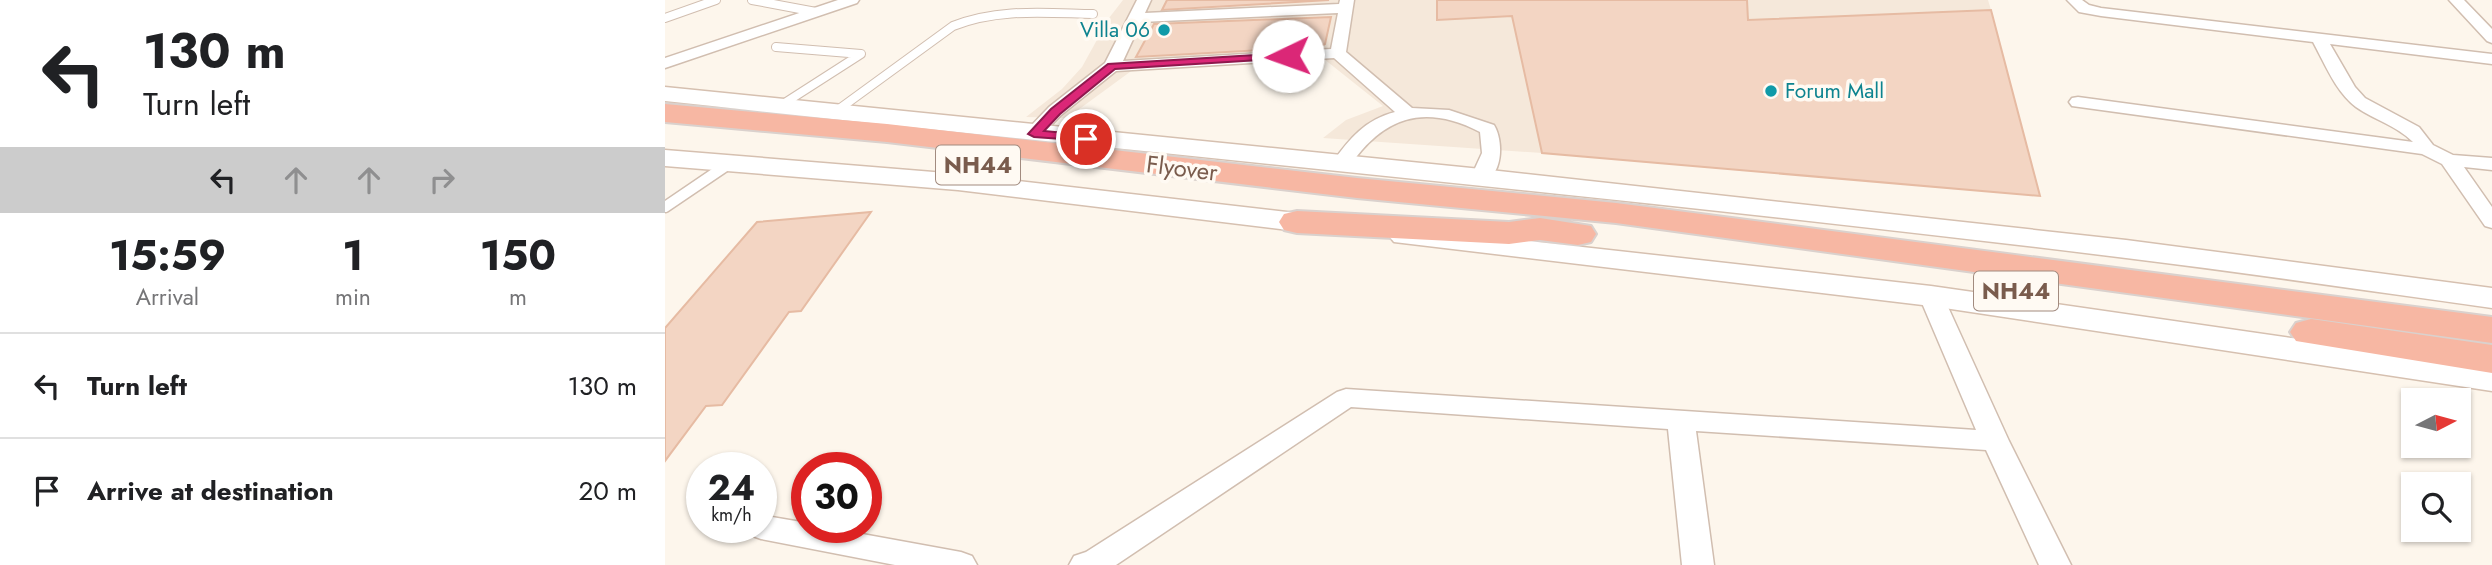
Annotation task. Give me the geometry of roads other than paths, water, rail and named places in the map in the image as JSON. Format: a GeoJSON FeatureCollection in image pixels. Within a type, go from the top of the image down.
{"type":"FeatureCollection","features":[{"type":"Feature","properties":{"kind":"highway","name":"Flyover"},"geometry":{"type":"LineString","coordinates":[[665,113],[887,133],[1444,197],[1616,212]]}},
{"type":"Feature","properties":{"kind":"highway","name":"Flyover"},"geometry":{"type":"LineString","coordinates":[[665,131],[1294,211],[1509,233],[1540,229],[1675,244],[2492,359]]}},
{"type":"Feature","properties":{"kind":"highway"},"geometry":{"type":"LineString","coordinates":[[1573,188],[1616,212]]}},
{"type":"Feature","properties":{"kind":"highway","name":"NH44"},"geometry":{"type":"LineString","coordinates":[[1616,212],[2492,330]]}},
{"type":"Feature","properties":{"kind":"highway"},"geometry":{"type":"LineString","coordinates":[[1935,254],[2032,239]]}},
{"type":"Feature","properties":{"kind":"street"},"geometry":{"type":"LineString","coordinates":[[665,64],[852,0]]}},
{"type":"Feature","properties":{"kind":"street"},"geometry":{"type":"LineString","coordinates":[[1034,134],[1055,111],[1112,66],[1144,0]]}},
{"type":"Feature","properties":{"kind":"street"},"geometry":{"type":"LineString","coordinates":[[2074,0],[2084,9],[2101,12],[2492,59]]}},
{"type":"Feature","properties":{"kind":"street"},"geometry":{"type":"LineString","coordinates":[[2456,0],[2492,38]]}},
{"type":"Feature","properties":{"kind":"street"},"geometry":{"type":"LineString","coordinates":[[1134,18],[1346,4],[1338,53]]}},
{"type":"Feature","properties":{"kind":"street"},"geometry":{"type":"LineString","coordinates":[[2320,40],[2352,95],[2408,129],[2423,141],[2426,149]]}},
{"type":"Feature","properties":{"kind":"street"},"geometry":{"type":"LineString","coordinates":[[1112,66],[1338,53],[1408,114]]}},
{"type":"Feature","properties":{"kind":"street"},"geometry":{"type":"LineString","coordinates":[[665,94],[1034,134],[1481,177],[2032,239],[2355,278],[2492,298]]}},
{"type":"Feature","properties":{"kind":"street"},"geometry":{"type":"LineString","coordinates":[[2078,102],[2426,149],[2449,160],[2492,164]]}},
{"type":"Feature","properties":{"kind":"street"},"geometry":{"type":"LineString","coordinates":[[1342,163],[1364,132],[1408,114],[1434,112],[1456,115],[1488,129],[1494,142],[1493,151],[1481,177]]}},
{"type":"Feature","properties":{"kind":"street"},"geometry":{"type":"LineString","coordinates":[[665,158],[1294,211],[1931,296],[2492,379]]}},
{"type":"Feature","properties":{"kind":"street"},"geometry":{"type":"LineString","coordinates":[[2449,160],[2492,222]]}},
{"type":"Feature","properties":{"kind":"street"},"geometry":{"type":"LineString","coordinates":[[1931,296],[1995,440],[2055,565]]}},
{"type":"Feature","properties":{"kind":"street"},"geometry":{"type":"LineString","coordinates":[[1085,565],[1094,563],[1346,398],[1995,440]]}},
{"type":"Feature","properties":{"kind":"street"},"geometry":{"type":"LineString","coordinates":[[1681,420],[1698,565]]}},
{"type":"Feature","properties":{"kind":"street"},"geometry":{"type":"LineString","coordinates":[[777,530],[961,565]]}},
{"type":"Feature","properties":{"kind":"lane"},"geometry":{"type":"LineString","coordinates":[[665,18],[716,0]]}},
{"type":"Feature","properties":{"kind":"lane"},"geometry":{"type":"LineString","coordinates":[[753,0],[816,12]]}},
{"type":"Feature","properties":{"kind":"lane"},"geometry":{"type":"LineString","coordinates":[[835,112],[953,26],[966,20],[988,15],[1093,14]]}},
{"type":"Feature","properties":{"kind":"lane"},"geometry":{"type":"LineString","coordinates":[[776,47],[861,54],[780,106]]}},
{"type":"Feature","properties":{"kind":"lane"},"geometry":{"type":"LineString","coordinates":[[665,208],[730,163]]}},
{"type":"Feature","properties":{"kind":"place","name":"Villa 06"},"geometry":{"type":"Point","coordinates":[1164,30]}},
{"type":"Feature","properties":{"kind":"place","name":"Forum Mall"},"geometry":{"type":"Point","coordinates":[1771,91]}}]}
